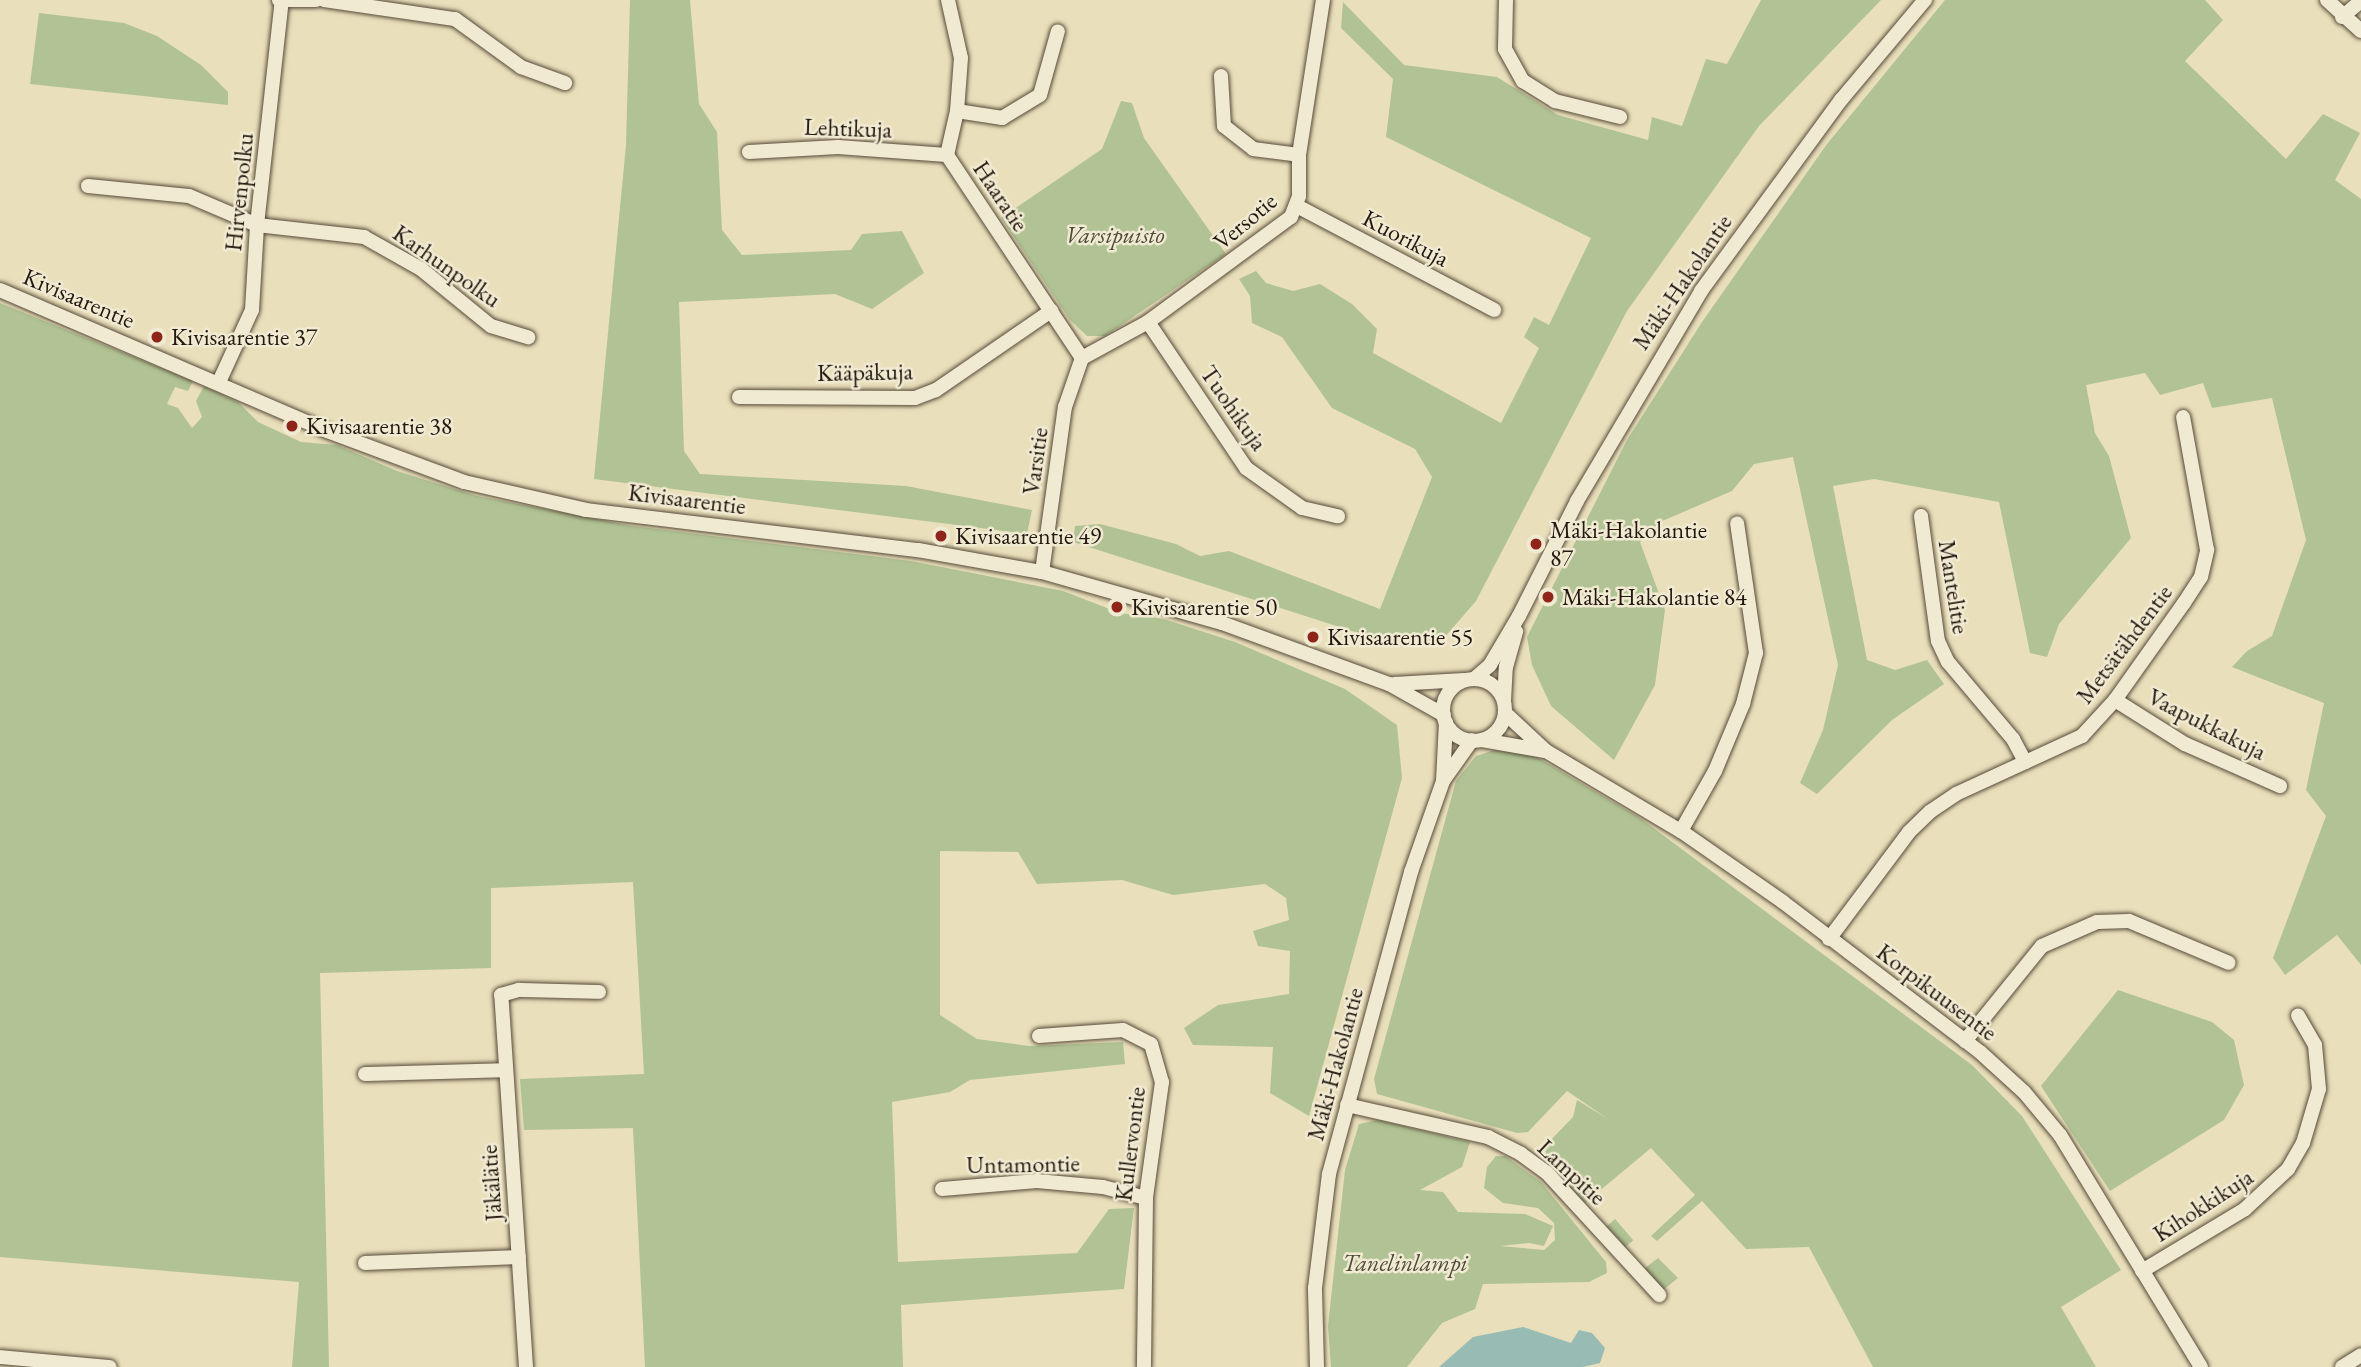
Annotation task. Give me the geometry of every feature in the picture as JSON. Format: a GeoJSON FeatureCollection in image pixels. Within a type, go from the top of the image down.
{"type":"FeatureCollection","features":[{"type":"Feature","properties":{"kind":"street"},"geometry":{"type":"LineString","coordinates":[[281,1],[316,0]]}},
{"type":"Feature","properties":{"kind":"street"},"geometry":{"type":"LineString","coordinates":[[324,0],[455,19],[521,67],[565,83]]}},
{"type":"Feature","properties":{"kind":"street","name":"Haaratie"},"geometry":{"type":"LineString","coordinates":[[948,0],[961,58],[957,111],[947,155],[1083,358]]}},
{"type":"Feature","properties":{"kind":"street","name":"Versotie"},"geometry":{"type":"LineString","coordinates":[[1083,358],[1148,322],[1263,242],[1291,217],[1297,206],[1299,155],[1323,0]]}},
{"type":"Feature","properties":{"kind":"street"},"geometry":{"type":"LineString","coordinates":[[1506,0],[1505,49],[1523,80],[1555,101],[1620,117]]}},
{"type":"Feature","properties":{"kind":"street","name":"Mäki-Hakolantie"},"geometry":{"type":"LineString","coordinates":[[1470,679],[1490,665],[1519,617],[1589,478],[1701,291],[1841,100],[1925,0]]}},
{"type":"Feature","properties":{"kind":"street"},"geometry":{"type":"LineString","coordinates":[[2327,0],[2342,17],[2361,31]]}},
{"type":"Feature","properties":{"kind":"street","name":"Hirvenpolku"},"geometry":{"type":"LineString","coordinates":[[219,382],[252,310],[257,225],[281,1]]}},
{"type":"Feature","properties":{"kind":"street"},"geometry":{"type":"LineString","coordinates":[[2342,17],[2361,1]]}},
{"type":"Feature","properties":{"kind":"street"},"geometry":{"type":"LineString","coordinates":[[957,111],[1002,118],[1040,95],[1058,31]]}},
{"type":"Feature","properties":{"kind":"street"},"geometry":{"type":"LineString","coordinates":[[1221,76],[1224,126],[1253,149],[1299,155]]}},
{"type":"Feature","properties":{"kind":"street","name":"Lehtikuja"},"geometry":{"type":"LineString","coordinates":[[749,152],[838,147],[947,155]]}},
{"type":"Feature","properties":{"kind":"street","name":"Karhunpolku"},"geometry":{"type":"LineString","coordinates":[[88,186],[190,196],[257,225],[364,237],[421,270],[491,326],[528,337]]}},
{"type":"Feature","properties":{"kind":"street","name":"Kuorikuja"},"geometry":{"type":"LineString","coordinates":[[1297,206],[1494,310]]}},
{"type":"Feature","properties":{"kind":"street","name":"Kivisaarentie"},"geometry":{"type":"LineString","coordinates":[[0,290],[395,459],[522,497],[586,510],[918,550],[1042,572],[1179,609],[1389,684],[1445,719]]}},
{"type":"Feature","properties":{"kind":"street","name":"Kääpäkuja"},"geometry":{"type":"LineString","coordinates":[[739,397],[915,398],[936,390],[1051,311]]}},
{"type":"Feature","properties":{"kind":"street","name":"Tuohikuja"},"geometry":{"type":"LineString","coordinates":[[1148,322],[1246,468],[1302,508],[1338,516]]}},
{"type":"Feature","properties":{"kind":"street","name":"Varsitie"},"geometry":{"type":"LineString","coordinates":[[1042,572],[1065,407],[1083,358]]}},
{"type":"Feature","properties":{"kind":"street","name":"Metsätähdentie"},"geometry":{"type":"LineString","coordinates":[[1829,939],[1909,832],[1931,811],[2082,736],[2115,700],[2201,577],[2206,530],[2183,417]]}},
{"type":"Feature","properties":{"kind":"street","name":"Mantelitie"},"geometry":{"type":"LineString","coordinates":[[1921,516],[1938,641],[1948,662],[2013,739],[2025,762]]}},
{"type":"Feature","properties":{"kind":"street"},"geometry":{"type":"LineString","coordinates":[[1681,831],[1724,749],[1743,704],[1756,653],[1737,523]]}},
{"type":"Feature","properties":{"kind":"street","name":"Mäki-Hakolantie"},"geometry":{"type":"LineString","coordinates":[[1505,708],[1506,667],[1519,617]]}},
{"type":"Feature","properties":{"kind":"street"},"geometry":{"type":"LineString","coordinates":[[1470,679],[1494,685],[1505,708],[1498,730],[1477,740],[1456,735],[1445,719],[1450,690],[1470,679]]}},
{"type":"Feature","properties":{"kind":"street","name":"Kivisaarentie"},"geometry":{"type":"LineString","coordinates":[[1389,684],[1470,679]]}},
{"type":"Feature","properties":{"kind":"street","name":"Vaapukkakuja"},"geometry":{"type":"LineString","coordinates":[[2115,700],[2186,744],[2280,786]]}},
{"type":"Feature","properties":{"kind":"street","name":"Korpikuusentie"},"geometry":{"type":"LineString","coordinates":[[1505,708],[1546,751],[1681,831],[1965,1041],[2025,1092],[2060,1135],[2201,1367]]}},
{"type":"Feature","properties":{"kind":"street","name":"Mäki-Hakolantie"},"geometry":{"type":"LineString","coordinates":[[1317,1367],[1320,1230],[1347,1105],[1411,872],[1443,781],[1445,719]]}},
{"type":"Feature","properties":{"kind":"street","name":"Mäki-Hakolantie"},"geometry":{"type":"LineString","coordinates":[[1443,781],[1477,740]]}},
{"type":"Feature","properties":{"kind":"street","name":"Korpikuusentie"},"geometry":{"type":"LineString","coordinates":[[1477,740],[1546,751]]}},
{"type":"Feature","properties":{"kind":"street"},"geometry":{"type":"LineString","coordinates":[[1965,1041],[2042,946],[2097,922],[2129,921],[2229,963]]}},
{"type":"Feature","properties":{"kind":"street","name":"Jäkälätie"},"geometry":{"type":"LineString","coordinates":[[526,1367],[500,995],[519,990],[599,992]]}},
{"type":"Feature","properties":{"kind":"street","name":"Kihokkikuja"},"geometry":{"type":"LineString","coordinates":[[2142,1271],[2245,1209],[2288,1168],[2303,1143],[2319,1089],[2315,1045],[2298,1016]]}},
{"type":"Feature","properties":{"kind":"street","name":"Kullervontie"},"geometry":{"type":"LineString","coordinates":[[1039,1036],[1123,1030],[1151,1044],[1162,1082],[1146,1198],[1144,1367]]}},
{"type":"Feature","properties":{"kind":"street"},"geometry":{"type":"LineString","coordinates":[[365,1074],[505,1070]]}},
{"type":"Feature","properties":{"kind":"street","name":"Lampitie"},"geometry":{"type":"LineString","coordinates":[[1347,1105],[1488,1137],[1521,1154],[1547,1173],[1659,1294]]}},
{"type":"Feature","properties":{"kind":"street","name":"Untamontie"},"geometry":{"type":"LineString","coordinates":[[942,1189],[1037,1181],[1103,1187],[1146,1198]]}},
{"type":"Feature","properties":{"kind":"street"},"geometry":{"type":"LineString","coordinates":[[365,1263],[519,1257]]}},
{"type":"Feature","properties":{"kind":"street"},"geometry":{"type":"LineString","coordinates":[[2342,1367],[2361,1355]]}},
{"type":"Feature","properties":{"kind":"street"},"geometry":{"type":"LineString","coordinates":[[0,1357],[110,1367]]}},
{"type":"Feature","properties":{"kind":"green space"},"geometry":{"type":"Polygon","coordinates":[[[630,0],[690,0],[699,104],[717,132],[722,230],[742,255],[851,250],[862,234],[902,231],[924,273],[872,309],[835,294],[679,302],[684,451],[700,474],[906,486],[1032,510],[1027,534],[594,479],[626,145],[630,0]]]}},
{"type":"Feature","properties":{"kind":"green space"},"geometry":{"type":"Polygon","coordinates":[[[1761,0],[1881,0],[1759,126],[1627,311],[1476,601],[1444,638],[1419,647],[1399,646],[1073,542],[1075,526],[1100,524],[1176,544],[1200,556],[1229,551],[1380,609],[1432,477],[1415,449],[1332,408],[1282,337],[1252,323],[1250,296],[1239,279],[1256,271],[1266,283],[1293,291],[1320,284],[1352,304],[1377,329],[1373,353],[1501,423],[1539,348],[1524,337],[1534,317],[1549,325],[1591,238],[1386,137],[1393,79],[1341,28],[1343,2],[1404,65],[1497,77],[1558,115],[1648,140],[1652,117],[1682,126],[1706,59],[1727,64],[1761,0]]]}},
{"type":"Feature","properties":{"kind":"green space"},"geometry":{"type":"Polygon","coordinates":[[[1945,0],[2205,0],[2223,20],[2185,61],[2286,159],[2323,114],[2360,133],[2335,180],[2361,199],[2361,965],[2337,935],[2285,975],[2273,958],[2326,816],[2306,790],[2324,703],[2232,667],[2247,651],[2272,636],[2306,540],[2272,398],[2212,408],[2203,383],[2160,395],[2145,373],[2086,385],[2095,433],[2109,456],[2131,538],[2059,624],[2047,657],[2030,653],[1999,502],[1874,479],[1833,486],[1867,660],[1895,670],[1927,660],[1944,684],[1892,720],[1817,794],[1800,783],[1823,730],[1838,665],[1793,457],[1754,464],[1732,491],[1660,522],[1640,542],[1665,610],[1655,685],[1614,760],[1551,706],[1532,665],[1527,637],[1627,440],[1702,322],[1827,144],[1945,0]]]}},
{"type":"Feature","properties":{"kind":"green space"},"geometry":{"type":"Polygon","coordinates":[[[39,13],[124,23],[157,36],[201,65],[228,92],[228,105],[30,84],[39,13]]]}},
{"type":"Feature","properties":{"kind":"green space","name":"Varsipuisto"},"geometry":{"type":"Polygon","coordinates":[[[1121,101],[1132,103],[1144,138],[1226,254],[1105,336],[1087,336],[1070,320],[1001,218],[1102,149],[1121,101]]]}},
{"type":"Feature","properties":{"kind":"green space"},"geometry":{"type":"Polygon","coordinates":[[[0,303],[193,381],[188,391],[175,387],[167,404],[178,408],[192,428],[202,417],[196,401],[204,386],[238,402],[258,422],[301,442],[337,445],[397,471],[477,496],[633,526],[911,561],[1063,591],[1120,613],[1164,619],[1235,642],[1345,689],[1397,725],[1402,778],[1309,1116],[1270,1093],[1273,1047],[1193,1045],[1184,1028],[1218,1005],[1289,994],[1290,951],[1258,946],[1253,931],[1289,920],[1286,898],[1265,884],[1173,895],[1122,880],[1037,884],[1018,852],[940,851],[940,1015],[977,1039],[1029,1046],[1123,1042],[1125,1064],[970,1080],[950,1092],[892,1102],[898,1262],[1077,1253],[1109,1209],[1134,1208],[1124,1289],[901,1305],[903,1367],[645,1367],[633,1128],[524,1130],[520,1079],[644,1074],[633,882],[491,888],[491,968],[320,973],[329,1367],[292,1367],[299,1282],[0,1257],[0,303]]]}},
{"type":"Feature","properties":{"kind":"green space"},"geometry":{"type":"Polygon","coordinates":[[[1495,750],[1535,756],[1640,818],[1972,1065],[2022,1116],[2121,1270],[2061,1307],[2096,1367],[1873,1367],[1809,1247],[1746,1249],[1702,1201],[1657,1241],[1651,1236],[1695,1195],[1651,1148],[1585,1203],[1547,1163],[1545,1146],[1573,1117],[1577,1100],[1608,1119],[1567,1091],[1528,1132],[1517,1133],[1377,1094],[1374,1079],[1456,781],[1476,756],[1495,750]]]}},
{"type":"Feature","properties":{"kind":"green space"},"geometry":{"type":"Polygon","coordinates":[[[2118,990],[2212,1022],[2234,1040],[2244,1085],[2224,1120],[2110,1191],[2041,1086],[2118,990]]]}},
{"type":"Feature","properties":{"kind":"green space","name":"Tanelinlampi"},"geometry":{"type":"Polygon","coordinates":[[[1378,1120],[1470,1142],[1462,1167],[1420,1190],[1443,1192],[1458,1212],[1525,1214],[1553,1226],[1544,1246],[1529,1243],[1500,1246],[1544,1250],[1555,1240],[1554,1223],[1538,1208],[1503,1203],[1484,1188],[1487,1167],[1496,1156],[1505,1156],[1541,1182],[1606,1262],[1607,1273],[1589,1282],[1483,1284],[1475,1309],[1442,1323],[1407,1367],[1331,1367],[1328,1326],[1345,1170],[1359,1124],[1378,1120]]]}},
{"type":"Feature","properties":{"kind":"green space"},"geometry":{"type":"Polygon","coordinates":[[[1615,1219],[1633,1240],[1625,1247],[1607,1226],[1615,1219]]]}},
{"type":"Feature","properties":{"kind":"green space"},"geometry":{"type":"Polygon","coordinates":[[[1658,1258],[1678,1278],[1663,1290],[1644,1269],[1658,1258]]]}},
{"type":"Feature","properties":{"kind":"water","name":"Tanelinlampi"},"geometry":{"type":"Polygon","coordinates":[[[1523,1327],[1571,1343],[1579,1330],[1592,1333],[1605,1348],[1600,1363],[1583,1367],[1439,1367],[1473,1337],[1523,1327]]]}},
{"type":"Feature","properties":{"kind":"place","name":"Kivisaarentie 37"},"geometry":{"type":"Point","coordinates":[157,337]}},
{"type":"Feature","properties":{"kind":"place","name":"Kivisaarentie 38"},"geometry":{"type":"Point","coordinates":[292,426]}},
{"type":"Feature","properties":{"kind":"place","name":"Kivisaarentie 49"},"geometry":{"type":"Point","coordinates":[941,536]}},
{"type":"Feature","properties":{"kind":"place","name":"Mäki-Hakolantie 87"},"geometry":{"type":"Point","coordinates":[1536,544]}},
{"type":"Feature","properties":{"kind":"place","name":"Mäki-Hakolantie 84"},"geometry":{"type":"Point","coordinates":[1548,597]}},
{"type":"Feature","properties":{"kind":"place","name":"Kivisaarentie 50"},"geometry":{"type":"Point","coordinates":[1117,607]}},
{"type":"Feature","properties":{"kind":"place","name":"Kivisaarentie 55"},"geometry":{"type":"Point","coordinates":[1313,637]}}]}
